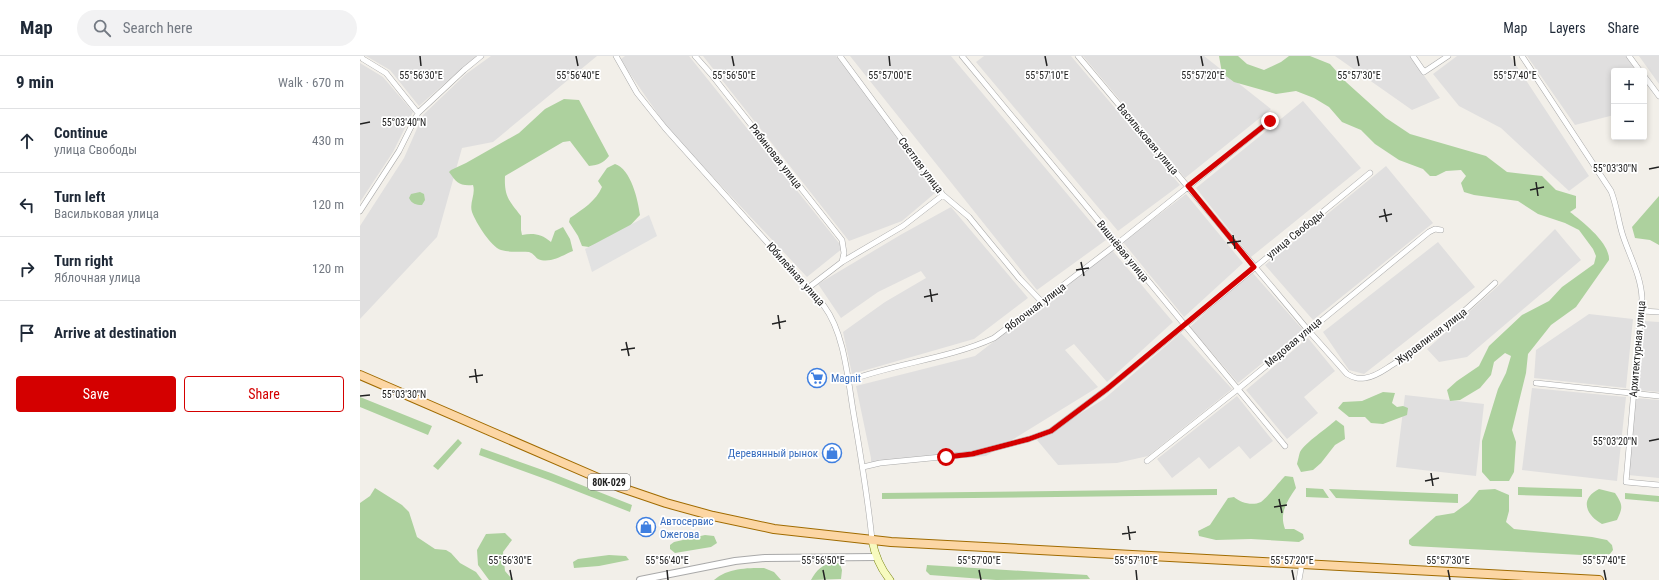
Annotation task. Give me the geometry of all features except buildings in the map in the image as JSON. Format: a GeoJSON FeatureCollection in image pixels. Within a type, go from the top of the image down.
{"type":"FeatureCollection","features":[{"type":"Feature","properties":{"kind":"main road","name":"80К-029"},"geometry":{"type":"LineString","coordinates":[[360,375],[619,487],[666,503],[713,516],[774,529],[872,540],[1599,580]]}},
{"type":"Feature","properties":{"kind":"main road"},"geometry":{"type":"LineString","coordinates":[[872,540],[876,557],[884,573],[890,580]]}},
{"type":"Feature","properties":{"kind":"street"},"geometry":{"type":"LineString","coordinates":[[361,56],[364,60],[386,74],[418,113]]}},
{"type":"Feature","properties":{"kind":"street"},"geometry":{"type":"LineString","coordinates":[[360,211],[399,151],[418,113],[481,56]]}},
{"type":"Feature","properties":{"kind":"street","name":"Юбилейная улица"},"geometry":{"type":"LineString","coordinates":[[616,56],[637,93],[665,128],[827,309],[837,327],[869,501],[872,540]]}},
{"type":"Feature","properties":{"kind":"street","name":"Рябиновая улица"},"geometry":{"type":"LineString","coordinates":[[695,56],[716,80],[842,240],[844,253],[842,262]]}},
{"type":"Feature","properties":{"kind":"street","name":"Светлая улица"},"geometry":{"type":"LineString","coordinates":[[840,56],[943,194],[969,216],[1019,278],[1042,302]]}},
{"type":"Feature","properties":{"kind":"street","name":"Вишнёвая улица"},"geometry":{"type":"LineString","coordinates":[[962,56],[1111,234],[1117,244],[1285,446]]}},
{"type":"Feature","properties":{"kind":"street","name":"Васильковая улица"},"geometry":{"type":"LineString","coordinates":[[1078,56],[1325,350]]}},
{"type":"Feature","properties":{"kind":"street"},"geometry":{"type":"LineString","coordinates":[[1413,56],[1424,72],[1448,56]]}},
{"type":"Feature","properties":{"kind":"street","name":"Архитектурная улица"},"geometry":{"type":"LineString","coordinates":[[1522,56],[1611,191],[1623,235],[1639,276],[1641,288],[1641,311],[1626,482],[1659,485]]}},
{"type":"Feature","properties":{"kind":"street"},"geometry":{"type":"LineString","coordinates":[[1629,56],[1638,68]]}},
{"type":"Feature","properties":{"kind":"street"},"geometry":{"type":"LineString","coordinates":[[1647,80],[1659,96]]}},
{"type":"Feature","properties":{"kind":"street","name":"Яблочная улица"},"geometry":{"type":"LineString","coordinates":[[848,381],[888,368],[975,347],[994,338],[1117,244],[1270,121]]}},
{"type":"Feature","properties":{"kind":"street","name":"улица Свободы"},"geometry":{"type":"LineString","coordinates":[[863,467],[880,462],[972,454],[1029,439],[1051,431],[1107,389],[1370,173]]}},
{"type":"Feature","properties":{"kind":"street"},"geometry":{"type":"LineString","coordinates":[[808,288],[842,262],[903,226],[943,194]]}},
{"type":"Feature","properties":{"kind":"street","name":"Медовая улица"},"geometry":{"type":"LineString","coordinates":[[1147,461],[1238,389],[1429,232],[1435,229],[1441,230]]}},
{"type":"Feature","properties":{"kind":"street","name":"Журавлиная улица"},"geometry":{"type":"LineString","coordinates":[[1325,350],[1347,374],[1356,379],[1374,376],[1414,352],[1459,317],[1495,283]]}},
{"type":"Feature","properties":{"kind":"street"},"geometry":{"type":"LineString","coordinates":[[1641,311],[1659,312]]}},
{"type":"Feature","properties":{"kind":"street"},"geometry":{"type":"LineString","coordinates":[[1536,382],[1659,396]]}},
{"type":"Feature","properties":{"kind":"street"},"geometry":{"type":"LineString","coordinates":[[640,580],[728,562],[765,558],[876,557]]}},
{"type":"Feature","properties":{"kind":"street"},"geometry":{"type":"LineString","coordinates":[[1299,580],[1302,563]]}},
{"type":"Feature","properties":{"kind":"shaded area"},"geometry":{"type":"Polygon","coordinates":[[[366,56],[476,56],[419,106],[390,70],[366,56]]]}},
{"type":"Feature","properties":{"kind":"shaded area"},"geometry":{"type":"Polygon","coordinates":[[[491,56],[597,56],[493,142],[462,148],[437,237],[360,319],[360,226],[404,158],[423,115],[466,74],[491,56]]]}},
{"type":"Feature","properties":{"kind":"shaded area"},"geometry":{"type":"Polygon","coordinates":[[[625,56],[689,56],[843,248],[807,277],[669,130],[628,71],[621,59],[625,56]]]}},
{"type":"Feature","properties":{"kind":"shaded area"},"geometry":{"type":"Polygon","coordinates":[[[703,56],[836,56],[941,188],[902,221],[849,241],[703,56]]]}},
{"type":"Feature","properties":{"kind":"shaded area"},"geometry":{"type":"Polygon","coordinates":[[[850,56],[951,56],[1106,240],[1037,290],[850,56]]]}},
{"type":"Feature","properties":{"kind":"shaded area"},"geometry":{"type":"Polygon","coordinates":[[[984,56],[1071,56],[1180,185],[1118,231],[976,62],[984,56]]]}},
{"type":"Feature","properties":{"kind":"shaded area"},"geometry":{"type":"Polygon","coordinates":[[[1083,56],[1204,56],[1271,109],[1185,178],[1083,56]]]}},
{"type":"Feature","properties":{"kind":"shaded area"},"geometry":{"type":"Polygon","coordinates":[[[1335,56],[1410,56],[1440,98],[1412,110],[1335,56]]]}},
{"type":"Feature","properties":{"kind":"shaded area"},"geometry":{"type":"Polygon","coordinates":[[[1457,56],[1510,56],[1589,176],[1569,191],[1501,128],[1459,106],[1433,74],[1457,56]]]}},
{"type":"Feature","properties":{"kind":"shaded area"},"geometry":{"type":"Polygon","coordinates":[[[1527,56],[1626,56],[1634,68],[1611,68],[1611,116],[1575,125],[1527,56]]]}},
{"type":"Feature","properties":{"kind":"shaded area"},"geometry":{"type":"Polygon","coordinates":[[[1639,56],[1659,56],[1659,84],[1639,56]]]}},
{"type":"Feature","properties":{"kind":"shaded area"},"geometry":{"type":"Polygon","coordinates":[[[360,63],[383,77],[413,112],[393,152],[360,202],[360,63]]]}},
{"type":"Feature","properties":{"kind":"shaded area"},"geometry":{"type":"Polygon","coordinates":[[[1303,101],[1361,168],[1251,257],[1196,188],[1303,101]]]}},
{"type":"Feature","properties":{"kind":"shaded area"},"geometry":{"type":"Polygon","coordinates":[[[1386,166],[1433,223],[1313,320],[1265,265],[1386,166]]]}},
{"type":"Feature","properties":{"kind":"shaded area"},"geometry":{"type":"Polygon","coordinates":[[[1186,194],[1243,263],[1184,317],[1123,242],[1186,194]]]}},
{"type":"Feature","properties":{"kind":"shaded area"},"geometry":{"type":"Polygon","coordinates":[[[951,207],[1028,298],[974,339],[852,374],[843,332],[885,302],[926,278],[921,271],[878,292],[841,318],[818,284],[951,207]]]}},
{"type":"Feature","properties":{"kind":"shaded area"},"geometry":{"type":"Polygon","coordinates":[[[649,215],[657,236],[592,272],[585,249],[649,215]]]}},
{"type":"Feature","properties":{"kind":"shaded area"},"geometry":{"type":"Polygon","coordinates":[[[1555,229],[1581,260],[1467,357],[1439,362],[1427,349],[1498,286],[1555,229]]]}},
{"type":"Feature","properties":{"kind":"shaded area"},"geometry":{"type":"Polygon","coordinates":[[[1438,242],[1475,287],[1364,374],[1349,370],[1323,332],[1438,242]]]}},
{"type":"Feature","properties":{"kind":"shaded area"},"geometry":{"type":"Polygon","coordinates":[[[1112,250],[1173,322],[1107,382],[1074,344],[1065,350],[1098,387],[986,456],[871,465],[871,458],[856,386],[975,356],[1112,250]]]}},
{"type":"Feature","properties":{"kind":"shaded area"},"geometry":{"type":"Polygon","coordinates":[[[1251,271],[1303,330],[1238,383],[1190,327],[1251,271]]]}},
{"type":"Feature","properties":{"kind":"shaded area"},"geometry":{"type":"Polygon","coordinates":[[[1589,314],[1633,319],[1626,388],[1534,378],[1536,350],[1589,314]]]}},
{"type":"Feature","properties":{"kind":"shaded area"},"geometry":{"type":"Polygon","coordinates":[[[1644,321],[1659,322],[1659,392],[1637,390],[1644,321]]]}},
{"type":"Feature","properties":{"kind":"shaded area"},"geometry":{"type":"Polygon","coordinates":[[[1181,333],[1232,389],[1148,456],[1117,463],[1058,465],[1037,440],[1104,399],[1181,333]]]}},
{"type":"Feature","properties":{"kind":"shaded area"},"geometry":{"type":"Polygon","coordinates":[[[1308,338],[1335,371],[1304,397],[1318,413],[1287,439],[1246,390],[1308,338]]]}},
{"type":"Feature","properties":{"kind":"shaded area"},"geometry":{"type":"Polygon","coordinates":[[[1532,388],[1626,397],[1617,481],[1522,470],[1532,388]]]}},
{"type":"Feature","properties":{"kind":"shaded area"},"geometry":{"type":"Polygon","coordinates":[[[1405,395],[1484,404],[1476,476],[1396,467],[1405,395]]]}},
{"type":"Feature","properties":{"kind":"shaded area"},"geometry":{"type":"Polygon","coordinates":[[[1237,396],[1273,441],[1250,459],[1239,446],[1209,469],[1199,457],[1172,478],[1157,459],[1237,396]]]}},
{"type":"Feature","properties":{"kind":"shaded area"},"geometry":{"type":"Polygon","coordinates":[[[1636,398],[1659,400],[1659,478],[1628,475],[1636,398]]]}},
{"type":"Feature","properties":{"kind":"green space"},"geometry":{"type":"Polygon","coordinates":[[[1219,56],[1238,56],[1247,64],[1264,70],[1281,62],[1289,56],[1310,56],[1330,64],[1346,82],[1386,118],[1410,134],[1486,156],[1507,172],[1542,176],[1556,190],[1576,196],[1576,208],[1570,212],[1601,240],[1608,253],[1609,260],[1576,307],[1551,325],[1528,354],[1526,373],[1512,430],[1516,442],[1514,472],[1509,481],[1490,481],[1482,472],[1482,441],[1498,389],[1506,373],[1511,356],[1505,353],[1494,362],[1491,375],[1480,388],[1460,400],[1450,401],[1447,390],[1479,366],[1489,346],[1522,315],[1549,301],[1562,287],[1594,264],[1596,256],[1593,249],[1579,230],[1565,223],[1538,214],[1518,201],[1474,195],[1464,192],[1461,183],[1466,176],[1461,170],[1446,171],[1436,176],[1430,176],[1423,169],[1399,160],[1375,144],[1361,130],[1342,122],[1329,107],[1314,98],[1296,91],[1276,94],[1234,82],[1222,73],[1219,56]]]}},
{"type":"Feature","properties":{"kind":"green space"},"geometry":{"type":"Polygon","coordinates":[[[564,99],[579,100],[609,156],[596,165],[589,166],[570,141],[563,142],[505,176],[505,189],[508,198],[521,216],[522,235],[537,235],[544,237],[551,242],[555,231],[563,227],[570,239],[573,251],[552,260],[543,260],[538,259],[529,252],[501,250],[488,240],[474,217],[471,209],[474,192],[473,185],[464,185],[459,183],[449,172],[519,133],[545,109],[564,99]]]}},
{"type":"Feature","properties":{"kind":"green space"},"geometry":{"type":"Polygon","coordinates":[[[615,164],[621,167],[633,186],[638,201],[640,215],[625,231],[589,247],[582,246],[578,236],[569,222],[570,218],[589,204],[596,196],[602,187],[598,181],[607,168],[615,164]]]}},
{"type":"Feature","properties":{"kind":"green space"},"geometry":{"type":"Polygon","coordinates":[[[420,192],[424,194],[425,200],[422,205],[411,202],[409,198],[411,194],[420,192]]]}},
{"type":"Feature","properties":{"kind":"green space"},"geometry":{"type":"Polygon","coordinates":[[[1659,196],[1659,245],[1650,240],[1635,238],[1632,227],[1659,196]]]}},
{"type":"Feature","properties":{"kind":"green space"},"geometry":{"type":"Polygon","coordinates":[[[1383,392],[1395,393],[1392,403],[1397,407],[1403,406],[1408,408],[1407,415],[1383,424],[1371,423],[1365,417],[1349,417],[1338,408],[1343,402],[1362,401],[1383,392]]]}},
{"type":"Feature","properties":{"kind":"green space"},"geometry":{"type":"Polygon","coordinates":[[[360,397],[432,426],[428,435],[360,407],[360,397]]]}},
{"type":"Feature","properties":{"kind":"green space"},"geometry":{"type":"Polygon","coordinates":[[[1336,420],[1344,426],[1345,439],[1335,445],[1321,463],[1313,470],[1301,472],[1297,464],[1300,452],[1311,440],[1336,420]]]}},
{"type":"Feature","properties":{"kind":"green space"},"geometry":{"type":"Polygon","coordinates":[[[458,439],[462,443],[438,470],[433,466],[458,439]]]}},
{"type":"Feature","properties":{"kind":"green space"},"geometry":{"type":"Polygon","coordinates":[[[481,448],[551,473],[632,505],[630,512],[479,455],[481,448]]]}},
{"type":"Feature","properties":{"kind":"green space"},"geometry":{"type":"Polygon","coordinates":[[[1285,476],[1293,477],[1296,488],[1287,502],[1283,512],[1283,523],[1285,529],[1294,529],[1303,534],[1304,539],[1299,542],[1251,539],[1216,540],[1199,536],[1198,531],[1210,525],[1228,498],[1234,497],[1240,501],[1250,504],[1261,502],[1285,476]]]}},
{"type":"Feature","properties":{"kind":"green space"},"geometry":{"type":"Polygon","coordinates":[[[1518,487],[1582,489],[1582,497],[1518,495],[1518,487]]]}},
{"type":"Feature","properties":{"kind":"green space"},"geometry":{"type":"Polygon","coordinates":[[[375,488],[402,505],[409,512],[417,537],[435,549],[446,550],[451,553],[460,563],[476,572],[482,580],[360,580],[360,503],[370,496],[375,488]]]}},
{"type":"Feature","properties":{"kind":"green space"},"geometry":{"type":"Polygon","coordinates":[[[1306,488],[1323,489],[1329,498],[1306,497],[1306,488]]]}},
{"type":"Feature","properties":{"kind":"green space"},"geometry":{"type":"Polygon","coordinates":[[[1217,489],[1217,495],[882,499],[882,493],[1217,489]]]}},
{"type":"Feature","properties":{"kind":"green space"},"geometry":{"type":"Polygon","coordinates":[[[1329,489],[1458,494],[1458,503],[1336,498],[1329,489]]]}},
{"type":"Feature","properties":{"kind":"green space"},"geometry":{"type":"Polygon","coordinates":[[[1495,489],[1509,495],[1509,511],[1506,522],[1514,529],[1592,537],[1607,540],[1612,545],[1613,550],[1610,554],[1601,556],[1412,546],[1409,544],[1409,540],[1436,516],[1454,513],[1469,502],[1479,490],[1495,489]]]}},
{"type":"Feature","properties":{"kind":"green space"},"geometry":{"type":"Polygon","coordinates":[[[1599,489],[1615,493],[1618,497],[1621,506],[1617,520],[1602,524],[1589,512],[1587,502],[1589,497],[1599,489]]]}},
{"type":"Feature","properties":{"kind":"green space"},"geometry":{"type":"Polygon","coordinates":[[[1625,493],[1659,496],[1659,502],[1625,499],[1625,493]]]}},
{"type":"Feature","properties":{"kind":"green space"},"geometry":{"type":"Polygon","coordinates":[[[505,533],[512,540],[503,552],[505,571],[513,580],[489,580],[478,565],[477,550],[486,534],[505,533]]]}},
{"type":"Feature","properties":{"kind":"green space"},"geometry":{"type":"Polygon","coordinates":[[[705,535],[714,536],[717,543],[711,547],[675,553],[670,549],[670,545],[674,542],[705,535]]]}},
{"type":"Feature","properties":{"kind":"green space"},"geometry":{"type":"Polygon","coordinates":[[[609,555],[626,556],[629,560],[599,566],[574,568],[573,562],[578,559],[609,555]]]}},
{"type":"Feature","properties":{"kind":"green space"},"geometry":{"type":"Polygon","coordinates":[[[835,562],[840,564],[842,570],[841,579],[811,580],[820,568],[835,562]]]}},
{"type":"Feature","properties":{"kind":"green space"},"geometry":{"type":"Polygon","coordinates":[[[927,565],[1087,575],[1090,579],[996,580],[930,575],[926,571],[927,565]]]}},
{"type":"Feature","properties":{"kind":"green space"},"geometry":{"type":"Polygon","coordinates":[[[764,568],[774,572],[781,580],[714,580],[731,571],[764,568]]]}},
{"type":"Feature","properties":{"kind":"place","name":"Magnit"},"geometry":{"type":"Point","coordinates":[817,378]}},
{"type":"Feature","properties":{"kind":"place","name":"Деревянный рынок"},"geometry":{"type":"Point","coordinates":[832,453]}},
{"type":"Feature","properties":{"kind":"place","name":"Автосервис Ожегова"},"geometry":{"type":"Point","coordinates":[646,527]}},
{"type":"Feature","properties":{"kind":"route"},"geometry":{"type":"LineString","coordinates":[[946,457],[972,454],[1029,439],[1051,431],[1107,389],[1254,267],[1188,186],[1270,121]]}}]}
